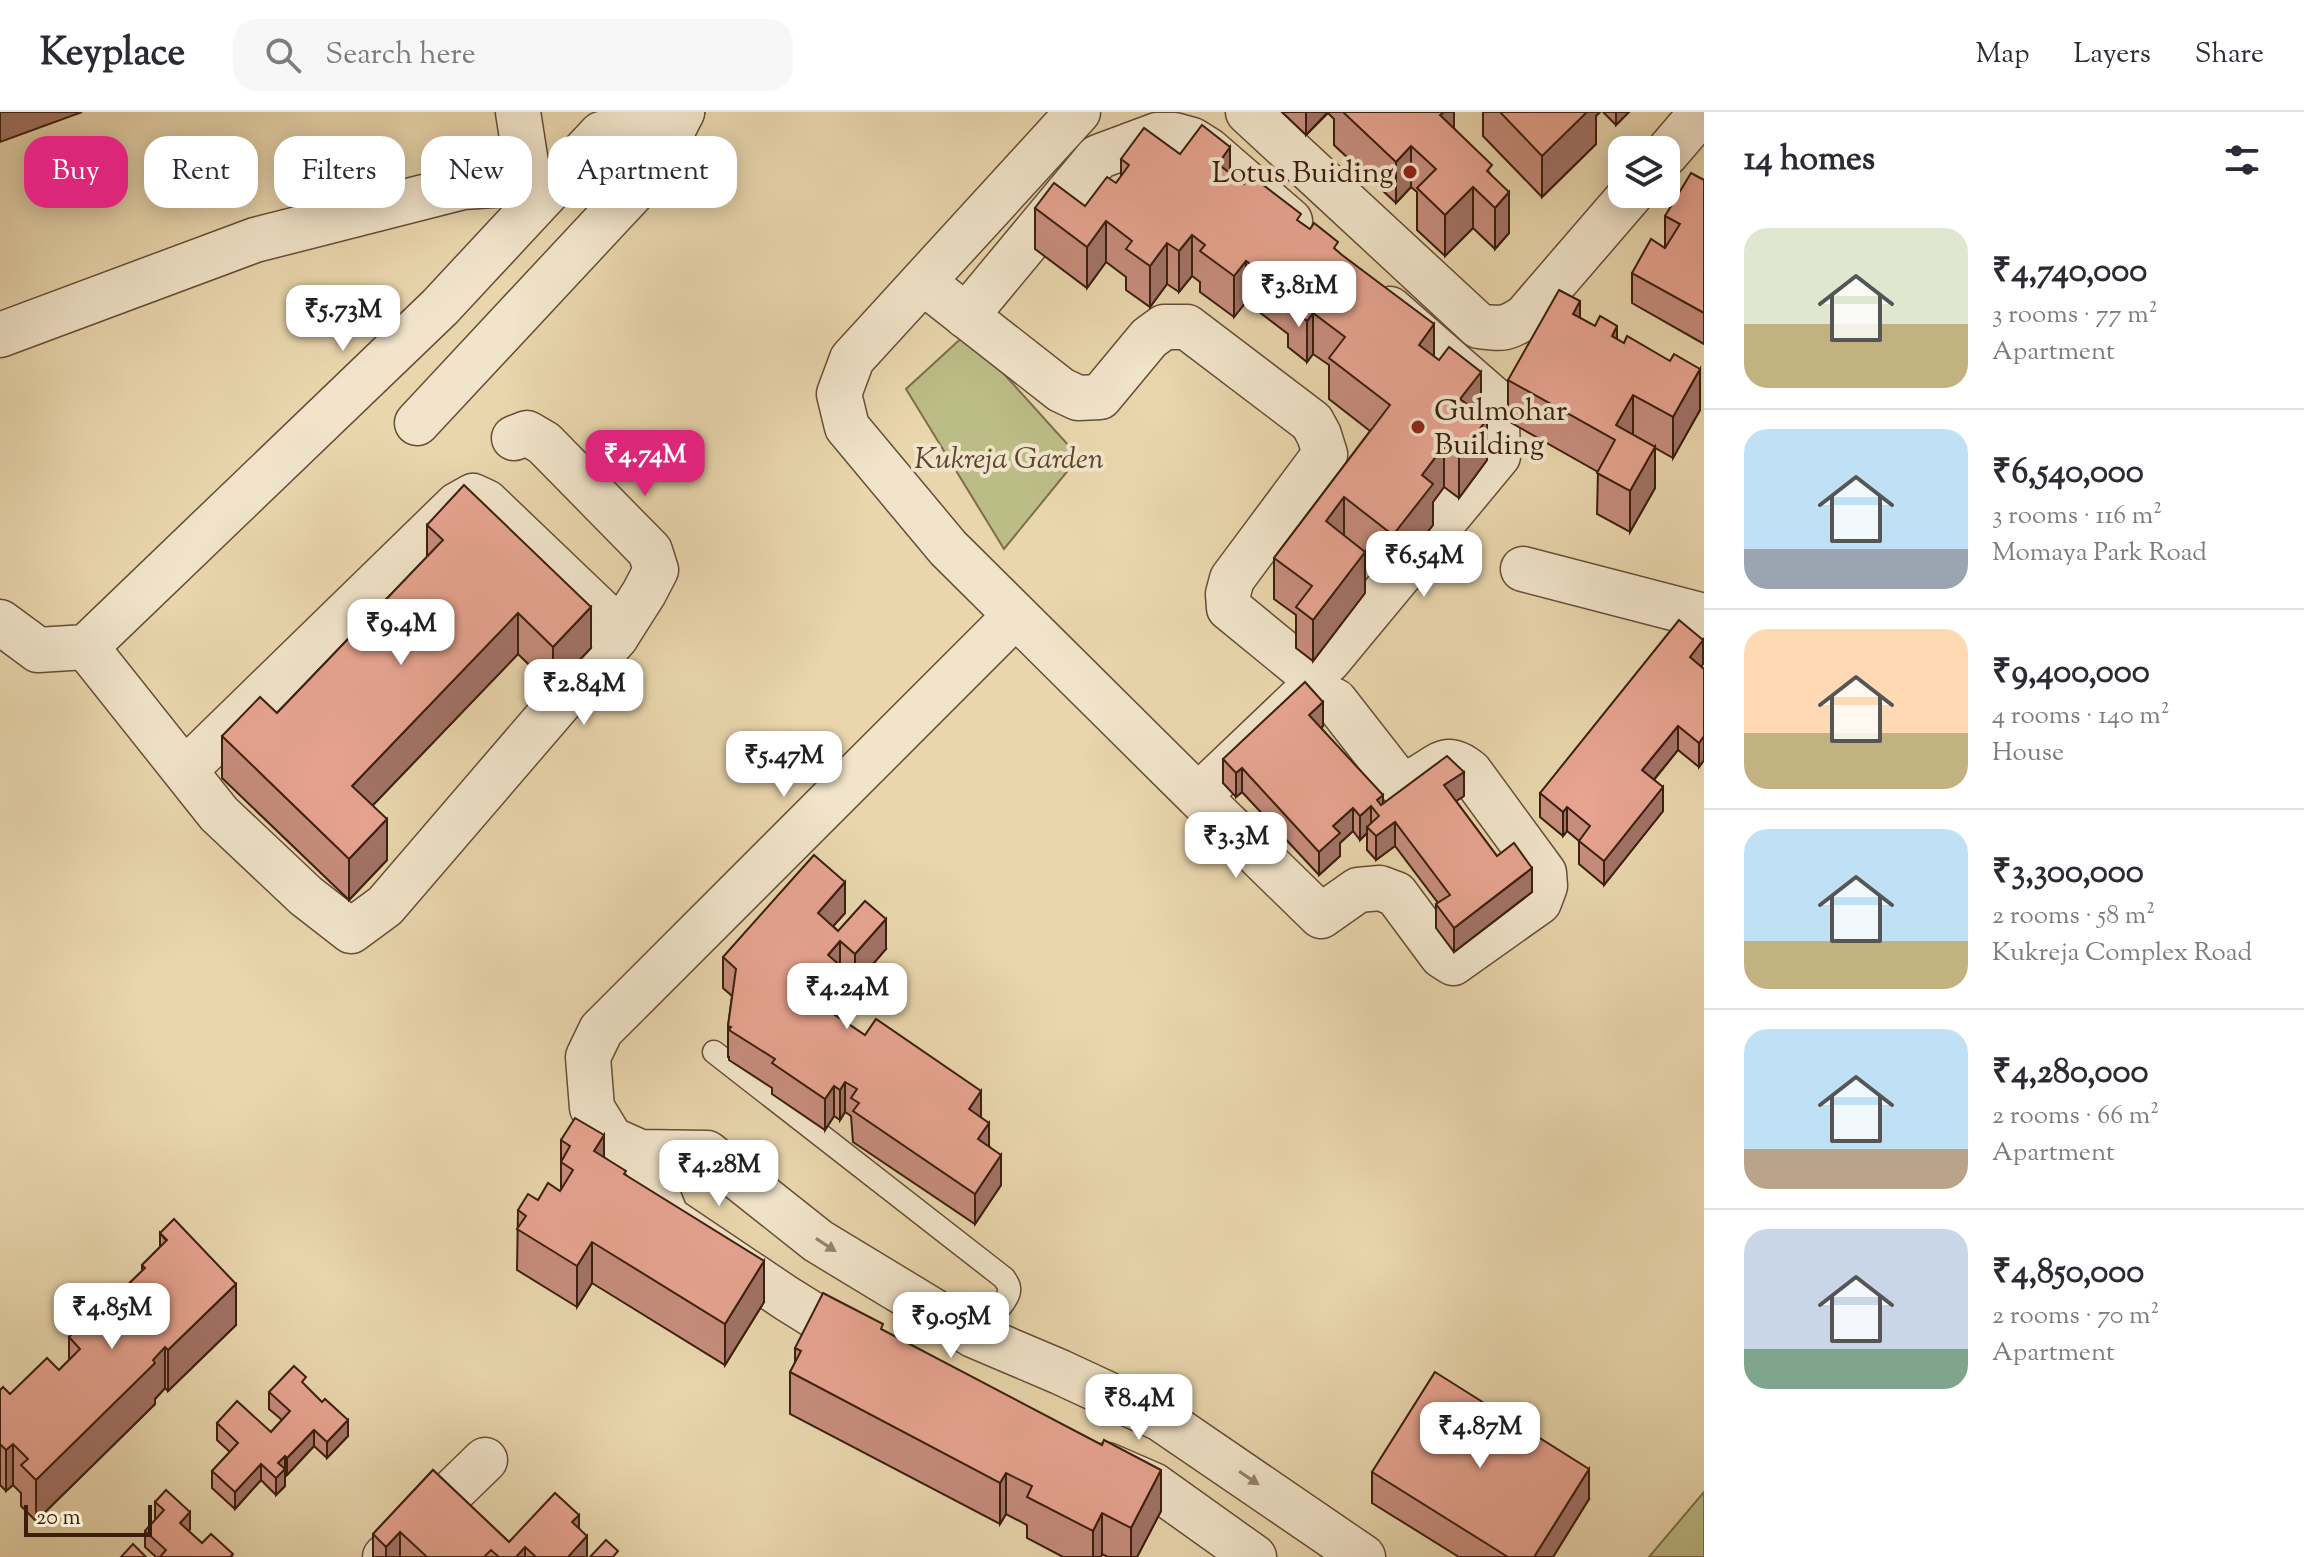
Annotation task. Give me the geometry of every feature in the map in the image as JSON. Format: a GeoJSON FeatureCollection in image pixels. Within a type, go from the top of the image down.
{"type":"FeatureCollection","features":[{"type":"Feature","properties":{"kind":"street"},"geometry":{"type":"LineString","coordinates":[[0,335],[255,240],[463,187],[511,184],[526,163],[518,112]]}},
{"type":"Feature","properties":{"kind":"street"},"geometry":{"type":"LineString","coordinates":[[417,423],[653,170],[682,112]]}},
{"type":"Feature","properties":{"kind":"street"},"geometry":{"type":"LineString","coordinates":[[0,622],[38,650],[86,647],[440,307],[601,134],[682,112]]}},
{"type":"Feature","properties":{"kind":"street"},"geometry":{"type":"LineString","coordinates":[[1078,112],[852,359],[839,394],[847,427],[948,548],[1015,616],[1198,796],[1321,916],[1358,890],[1380,888],[1396,894],[1442,956],[1453,963],[1539,902],[1545,886],[1544,873],[1470,772],[1458,762],[1444,762],[1415,780],[1399,783],[1335,701],[1319,694],[1303,696],[1198,796]]}},
{"type":"Feature","properties":{"kind":"street"},"geometry":{"type":"LineString","coordinates":[[1248,112],[1479,326],[1500,329],[1525,317],[1619,208]]}},
{"type":"Feature","properties":{"kind":"street"},"geometry":{"type":"LineString","coordinates":[[1680,138],[1702,112]]}},
{"type":"Feature","properties":{"kind":"street"},"geometry":{"type":"LineString","coordinates":[[966,316],[1098,157],[1157,135],[1174,135],[1192,140],[1208,150],[1315,243]]}},
{"type":"Feature","properties":{"kind":"street"},"geometry":{"type":"LineString","coordinates":[[923,282],[1061,390],[1078,398],[1100,397],[1149,338],[1164,327],[1187,327],[1312,422],[1325,454],[1232,579],[1228,594],[1229,608],[1301,667],[1315,668],[1328,661],[1498,456],[1493,399],[1362,285]]}},
{"type":"Feature","properties":{"kind":"street"},"geometry":{"type":"LineString","coordinates":[[86,647],[219,814],[306,896],[351,931],[385,906],[616,637],[656,570],[650,551],[544,443],[527,433],[514,438]]}},
{"type":"Feature","properties":{"kind":"street"},"geometry":{"type":"LineString","coordinates":[[185,770],[457,505],[473,496],[486,502],[600,611],[616,637]]}},
{"type":"Feature","properties":{"kind":"street"},"geometry":{"type":"LineString","coordinates":[[1523,569],[1704,616]]}},
{"type":"Feature","properties":{"kind":"street"},"geometry":{"type":"LineString","coordinates":[[1015,616],[601,1030],[588,1057],[592,1108],[611,1139],[640,1152],[707,1153],[818,1241],[973,1335],[1161,1419],[1363,1557]]}},
{"type":"Feature","properties":{"kind":"street"},"geometry":{"type":"LineString","coordinates":[[640,1152],[667,1218],[786,1298],[902,1370]]}},
{"type":"Feature","properties":{"kind":"street"},"geometry":{"type":"LineString","coordinates":[[725,1256],[767,1200]]}},
{"type":"Feature","properties":{"kind":"street"},"geometry":{"type":"LineString","coordinates":[[1153,1485],[1184,1435]]}},
{"type":"Feature","properties":{"kind":"street"},"geometry":{"type":"LineString","coordinates":[[1068,1449],[1153,1485],[1254,1557]]}},
{"type":"Feature","properties":{"kind":"street"},"geometry":{"type":"LineString","coordinates":[[385,1557],[485,1460]]}},
{"type":"Feature","properties":{"kind":"lane"},"geometry":{"type":"LineString","coordinates":[[714,1052],[1004,1278],[1009,1291],[1006,1300],[973,1335]]}},
{"type":"Feature","properties":{"kind":"green space","name":"Kukreja Garden"},"geometry":{"type":"Polygon","coordinates":[[[967,333],[1079,457],[1004,549],[906,389],[967,333]]]}},
{"type":"Feature","properties":{"kind":"green space"},"geometry":{"type":"Polygon","coordinates":[[[1704,1492],[1704,1557],[1649,1557],[1704,1492]]]}},
{"type":"Feature","properties":{"kind":"building"},"geometry":{"type":"Polygon","coordinates":[[[1343,112],[1444,112],[1440,115],[1492,165],[1487,171],[1509,192],[1495,208],[1473,187],[1445,215],[1417,188],[1436,169],[1411,146],[1396,162],[1343,112]]]}},
{"type":"Feature","properties":{"kind":"building"},"geometry":{"type":"Polygon","coordinates":[[[1500,112],[1587,112],[1542,156],[1500,112]]]}},
{"type":"Feature","properties":{"kind":"building"},"geometry":{"type":"Polygon","coordinates":[[[1202,125],[1230,147],[1218,164],[1244,184],[1250,175],[1301,214],[1297,220],[1310,229],[1314,223],[1338,242],[1334,248],[1342,255],[1434,324],[1419,345],[1439,360],[1449,347],[1481,372],[1460,399],[1487,419],[1459,457],[1444,446],[1422,475],[1433,484],[1393,535],[1344,497],[1326,521],[1365,552],[1313,620],[1296,607],[1312,586],[1274,558],[1390,405],[1329,358],[1345,337],[1313,313],[1307,321],[1288,306],[1293,297],[1246,261],[1234,276],[1200,251],[1205,245],[1192,235],[1179,251],[1167,243],[1150,266],[1126,249],[1132,241],[1106,221],[1087,247],[1035,208],[1054,183],[1085,206],[1107,177],[1116,183],[1129,165],[1121,159],[1144,128],[1180,154],[1202,125]]]}},
{"type":"Feature","properties":{"kind":"building"},"geometry":{"type":"Polygon","coordinates":[[[1691,173],[1704,180],[1704,313],[1632,273],[1651,239],[1665,248],[1680,224],[1665,216],[1670,208],[1680,208],[1680,191],[1691,173]]]}},
{"type":"Feature","properties":{"kind":"building"},"geometry":{"type":"Polygon","coordinates":[[[1559,290],[1580,301],[1573,314],[1595,326],[1600,316],[1617,326],[1612,336],[1624,343],[1627,336],[1670,361],[1674,354],[1700,369],[1673,417],[1633,395],[1616,425],[1655,447],[1630,491],[1597,473],[1615,440],[1508,380],[1559,290]]]}},
{"type":"Feature","properties":{"kind":"building"},"geometry":{"type":"Polygon","coordinates":[[[464,485],[591,607],[553,647],[518,613],[352,786],[387,819],[349,859],[222,736],[260,697],[277,713],[443,540],[427,525],[464,485]]]}},
{"type":"Feature","properties":{"kind":"building"},"geometry":{"type":"Polygon","coordinates":[[[1679,620],[1703,640],[1690,657],[1704,669],[1704,736],[1699,743],[1678,726],[1642,770],[1663,787],[1604,861],[1579,841],[1590,826],[1567,807],[1563,812],[1540,793],[1679,620]]]}},
{"type":"Feature","properties":{"kind":"building"},"geometry":{"type":"Polygon","coordinates":[[[1305,682],[1323,702],[1309,715],[1383,795],[1377,800],[1381,805],[1447,756],[1464,772],[1444,785],[1497,856],[1514,843],[1532,868],[1454,928],[1436,904],[1450,895],[1395,822],[1376,836],[1367,827],[1379,816],[1371,806],[1360,816],[1353,808],[1333,826],[1340,833],[1319,852],[1242,768],[1236,773],[1223,759],[1305,682]]]}},
{"type":"Feature","properties":{"kind":"building"},"geometry":{"type":"Polygon","coordinates":[[[814,855],[845,882],[818,913],[838,931],[865,901],[886,919],[855,954],[840,941],[828,955],[842,967],[826,985],[829,1011],[865,1035],[876,1019],[981,1091],[969,1109],[989,1123],[978,1139],[1001,1155],[975,1194],[853,1111],[859,1103],[851,1098],[857,1089],[845,1082],[840,1090],[834,1086],[825,1099],[772,1063],[775,1059],[729,1030],[736,969],[723,957],[814,855]]]}},
{"type":"Feature","properties":{"kind":"building"},"geometry":{"type":"Polygon","coordinates":[[[575,1118],[604,1135],[594,1151],[626,1171],[624,1174],[764,1261],[725,1324],[592,1242],[577,1266],[517,1229],[526,1216],[518,1210],[528,1194],[538,1200],[548,1183],[560,1191],[573,1170],[561,1162],[570,1146],[561,1140],[575,1118]]]}},
{"type":"Feature","properties":{"kind":"building"},"geometry":{"type":"Polygon","coordinates":[[[174,1219],[236,1284],[168,1350],[165,1347],[153,1360],[155,1363],[36,1480],[21,1465],[28,1459],[13,1444],[6,1450],[0,1444],[0,1390],[3,1387],[10,1394],[47,1358],[59,1370],[80,1349],[69,1337],[105,1301],[108,1304],[145,1268],[142,1265],[167,1240],[160,1233],[174,1219]]]}},
{"type":"Feature","properties":{"kind":"building"},"geometry":{"type":"Polygon","coordinates":[[[823,1293],[883,1324],[881,1329],[1102,1445],[1104,1440],[1161,1470],[1131,1528],[1102,1513],[1093,1531],[1027,1497],[1032,1486],[1006,1473],[1000,1483],[790,1372],[801,1351],[795,1348],[823,1293]]]}},
{"type":"Feature","properties":{"kind":"building"},"geometry":{"type":"Polygon","coordinates":[[[294,1366],[306,1377],[302,1382],[322,1402],[325,1399],[348,1420],[327,1442],[314,1430],[278,1463],[285,1469],[276,1478],[261,1464],[235,1492],[212,1471],[238,1443],[217,1423],[237,1401],[271,1432],[290,1411],[269,1392],[294,1366]]]}},
{"type":"Feature","properties":{"kind":"building"},"geometry":{"type":"Polygon","coordinates":[[[1435,1372],[1589,1469],[1534,1557],[1508,1557],[1372,1472],[1435,1372]]]}},
{"type":"Feature","properties":{"kind":"building"},"geometry":{"type":"Polygon","coordinates":[[[433,1470],[509,1542],[555,1493],[579,1515],[572,1522],[587,1536],[568,1557],[536,1557],[525,1547],[516,1557],[499,1557],[491,1550],[484,1557],[427,1557],[400,1532],[386,1547],[373,1534],[433,1470]]]}},
{"type":"Feature","properties":{"kind":"building"},"geometry":{"type":"Polygon","coordinates":[[[166,1490],[190,1512],[180,1523],[202,1543],[211,1534],[233,1554],[230,1557],[160,1557],[166,1550],[145,1531],[164,1510],[155,1502],[166,1490]]]}},
{"type":"Feature","properties":{"kind":"building"},"geometry":{"type":"Polygon","coordinates":[[[606,1540],[618,1551],[613,1557],[590,1557],[606,1540]]]}},
{"type":"Feature","properties":{"kind":"building"},"geometry":{"type":"Polygon","coordinates":[[[133,1544],[146,1557],[121,1557],[133,1544]]]}},
{"type":"Feature","properties":{"kind":"place","name":"Lotus Buiding"},"geometry":{"type":"Point","coordinates":[1410,172]}},
{"type":"Feature","properties":{"kind":"place","name":"Gulmohar Building"},"geometry":{"type":"Point","coordinates":[1418,427]}}]}
